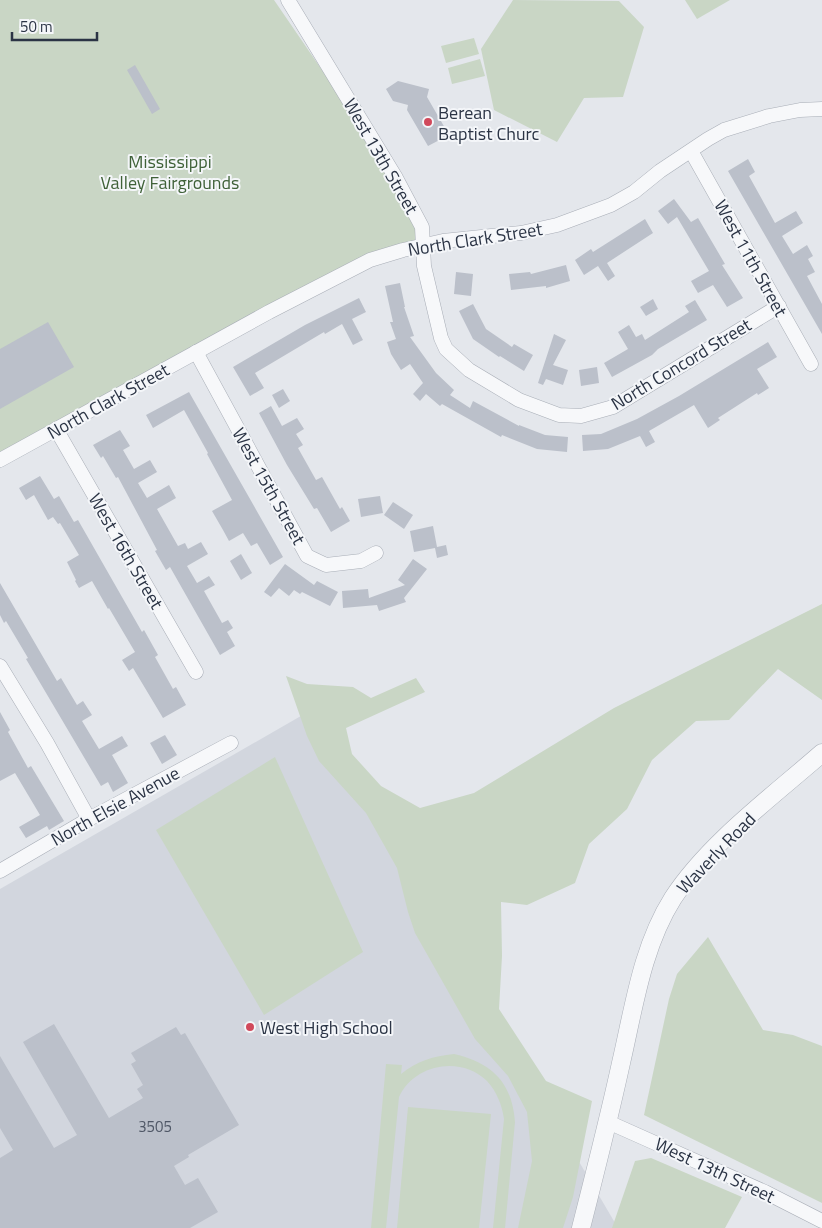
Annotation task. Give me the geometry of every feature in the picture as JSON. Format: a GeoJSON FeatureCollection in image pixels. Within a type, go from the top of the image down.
{"type":"FeatureCollection","features":[{"type":"Feature","properties":{"kind":"street","name":"West 13th Street"},"geometry":{"type":"LineString","coordinates":[[288,0],[396,178],[422,227],[424,266],[440,338],[446,349],[469,370],[519,400],[558,415],[581,416]]}},
{"type":"Feature","properties":{"kind":"street","name":"North Clark Street"},"geometry":{"type":"LineString","coordinates":[[0,460],[269,312],[370,260],[443,241],[521,233],[558,225],[611,205],[634,192],[660,171],[724,130],[769,116],[800,110],[822,109]]}},
{"type":"Feature","properties":{"kind":"street","name":"West 11th Street"},"geometry":{"type":"LineString","coordinates":[[691,151],[811,364]]}},
{"type":"Feature","properties":{"kind":"street","name":"North Concord Street"},"geometry":{"type":"LineString","coordinates":[[581,416],[613,407],[779,306]]}},
{"type":"Feature","properties":{"kind":"street","name":"West 15th Street"},"geometry":{"type":"LineString","coordinates":[[196,352],[308,556],[326,565],[361,561],[376,553]]}},
{"type":"Feature","properties":{"kind":"street","name":"West 16th Street"},"geometry":{"type":"LineString","coordinates":[[56,429],[196,672]]}},
{"type":"Feature","properties":{"kind":"street"},"geometry":{"type":"LineString","coordinates":[[0,666],[89,819]]}},
{"type":"Feature","properties":{"kind":"street","name":"North Elsie Avenue"},"geometry":{"type":"LineString","coordinates":[[0,871],[89,819],[231,743]]}},
{"type":"Feature","properties":{"kind":"street","name":"Waverly Road"},"geometry":{"type":"LineString","coordinates":[[581,1228],[608,1122],[644,962],[657,928],[674,898],[696,868],[732,832],[822,753]]}},
{"type":"Feature","properties":{"kind":"street","name":"West 13th Street"},"geometry":{"type":"LineString","coordinates":[[608,1122],[765,1192],[822,1221]]}},
{"type":"Feature","properties":{"kind":"shaded area","name":"West High School"},"geometry":{"type":"Polygon","coordinates":[[[313,709],[618,1228],[0,1228],[0,889],[313,709]]]}},
{"type":"Feature","properties":{"kind":"green space","name":"Mississippi Valley Fairgrounds"},"geometry":{"type":"Polygon","coordinates":[[[0,0],[274,0],[396,178],[422,245],[403,250],[0,460],[0,0]]]}},
{"type":"Feature","properties":{"kind":"green space"},"geometry":{"type":"Polygon","coordinates":[[[513,0],[619,1],[644,27],[623,97],[584,98],[557,142],[494,110],[481,49],[513,0]]]}},
{"type":"Feature","properties":{"kind":"green space"},"geometry":{"type":"Polygon","coordinates":[[[685,0],[730,0],[697,19],[685,0]]]}},
{"type":"Feature","properties":{"kind":"green space"},"geometry":{"type":"Polygon","coordinates":[[[474,38],[479,54],[446,63],[441,46],[474,38]]]}},
{"type":"Feature","properties":{"kind":"green space"},"geometry":{"type":"Polygon","coordinates":[[[480,59],[485,76],[452,84],[448,68],[480,59]]]}},
{"type":"Feature","properties":{"kind":"green space"},"geometry":{"type":"Polygon","coordinates":[[[822,604],[822,700],[778,669],[729,720],[696,721],[652,760],[627,809],[589,844],[575,883],[527,905],[501,902],[502,956],[499,1009],[546,1081],[592,1101],[573,1197],[563,1228],[518,1228],[532,1161],[527,1112],[508,1076],[475,1039],[415,933],[397,868],[366,813],[319,761],[307,736],[286,676],[307,684],[353,687],[371,698],[416,678],[425,692],[346,728],[352,754],[381,786],[420,808],[474,793],[614,708],[822,604]]]}},
{"type":"Feature","properties":{"kind":"green space"},"geometry":{"type":"Polygon","coordinates":[[[275,757],[363,952],[264,1015],[156,830],[275,757]]]}},
{"type":"Feature","properties":{"kind":"green space"},"geometry":{"type":"Polygon","coordinates":[[[708,937],[763,1030],[793,1035],[822,1046],[822,1203],[644,1115],[669,999],[677,974],[708,937]]]}},
{"type":"Feature","properties":{"kind":"green space"},"geometry":{"type":"Polygon","coordinates":[[[454,1054],[479,1063],[489,1069],[498,1076],[510,1096],[515,1122],[505,1228],[493,1228],[504,1119],[500,1104],[494,1090],[487,1081],[476,1073],[452,1066],[439,1067],[415,1077],[399,1097],[386,1228],[371,1228],[386,1064],[402,1065],[401,1074],[426,1060],[454,1054]]]}},
{"type":"Feature","properties":{"kind":"green space"},"geometry":{"type":"Polygon","coordinates":[[[408,1107],[491,1114],[479,1228],[397,1228],[408,1107]]]}},
{"type":"Feature","properties":{"kind":"green space"},"geometry":{"type":"Polygon","coordinates":[[[651,1158],[742,1197],[725,1228],[612,1228],[635,1161],[651,1158]]]}},
{"type":"Feature","properties":{"kind":"building"},"geometry":{"type":"Polygon","coordinates":[[[135,65],[160,109],[152,114],[127,70],[135,65]]]}},
{"type":"Feature","properties":{"kind":"building","name":"Berean Baptist Churc"},"geometry":{"type":"Polygon","coordinates":[[[398,81],[429,89],[427,97],[449,135],[428,146],[407,110],[408,105],[393,101],[386,89],[398,81]]]}},
{"type":"Feature","properties":{"kind":"building"},"geometry":{"type":"Polygon","coordinates":[[[748,159],[755,172],[749,176],[775,223],[796,211],[803,223],[782,236],[793,254],[807,245],[813,256],[808,259],[815,272],[807,276],[822,304],[822,334],[728,171],[748,159]]]}},
{"type":"Feature","properties":{"kind":"building"},"geometry":{"type":"Polygon","coordinates":[[[674,199],[691,222],[698,218],[725,264],[722,265],[743,298],[727,307],[713,285],[698,293],[691,281],[709,271],[677,217],[668,224],[658,211],[674,199]]]}},
{"type":"Feature","properties":{"kind":"building"},"geometry":{"type":"Polygon","coordinates":[[[645,219],[653,233],[607,263],[615,276],[608,281],[598,266],[584,275],[575,260],[591,249],[593,252],[645,219]]]}},
{"type":"Feature","properties":{"kind":"building"},"geometry":{"type":"Polygon","coordinates":[[[566,265],[570,281],[546,288],[546,286],[511,290],[509,274],[530,272],[531,274],[566,265]]]}},
{"type":"Feature","properties":{"kind":"building"},"geometry":{"type":"Polygon","coordinates":[[[456,272],[473,274],[471,296],[454,294],[456,272]]]}},
{"type":"Feature","properties":{"kind":"building"},"geometry":{"type":"Polygon","coordinates":[[[400,283],[404,307],[414,336],[410,337],[436,373],[454,390],[450,395],[470,408],[473,401],[519,426],[545,435],[568,437],[567,452],[537,449],[502,435],[501,437],[442,404],[440,406],[426,394],[420,401],[413,394],[423,383],[410,364],[401,370],[391,354],[387,342],[396,339],[390,322],[393,322],[385,286],[400,283]]]}},
{"type":"Feature","properties":{"kind":"building"},"geometry":{"type":"Polygon","coordinates":[[[359,298],[366,312],[352,319],[363,340],[353,345],[342,324],[325,334],[324,332],[255,373],[264,388],[250,396],[233,367],[305,325],[359,298]]]}},
{"type":"Feature","properties":{"kind":"building"},"geometry":{"type":"Polygon","coordinates":[[[653,299],[658,309],[646,316],[640,307],[653,299]]]}},
{"type":"Feature","properties":{"kind":"building"},"geometry":{"type":"Polygon","coordinates":[[[695,300],[707,320],[658,349],[652,355],[612,377],[604,363],[628,349],[618,332],[629,325],[636,337],[642,334],[645,340],[689,312],[685,306],[695,300]]]}},
{"type":"Feature","properties":{"kind":"building"},"geometry":{"type":"Polygon","coordinates":[[[473,304],[486,329],[512,347],[514,344],[533,355],[524,371],[473,339],[459,311],[473,304]]]}},
{"type":"Feature","properties":{"kind":"building"},"geometry":{"type":"Polygon","coordinates":[[[48,322],[74,367],[0,409],[0,349],[48,322]]]}},
{"type":"Feature","properties":{"kind":"building"},"geometry":{"type":"Polygon","coordinates":[[[554,334],[566,340],[553,365],[568,370],[563,385],[546,379],[543,385],[538,383],[554,334]]]}},
{"type":"Feature","properties":{"kind":"building"},"geometry":{"type":"Polygon","coordinates":[[[768,342],[777,357],[757,369],[769,388],[758,395],[757,393],[718,418],[720,420],[708,428],[694,405],[649,431],[655,442],[646,447],[640,436],[608,449],[583,451],[582,435],[601,434],[637,419],[768,342]]]}},
{"type":"Feature","properties":{"kind":"building"},"geometry":{"type":"Polygon","coordinates":[[[597,367],[599,383],[581,386],[579,370],[597,367]]]}},
{"type":"Feature","properties":{"kind":"building"},"geometry":{"type":"Polygon","coordinates":[[[283,389],[290,401],[279,408],[272,395],[283,389]]]}},
{"type":"Feature","properties":{"kind":"building"},"geometry":{"type":"Polygon","coordinates":[[[189,392],[283,557],[270,565],[257,543],[251,546],[243,533],[229,541],[212,511],[232,500],[184,410],[153,428],[146,415],[189,392]]]}},
{"type":"Feature","properties":{"kind":"building"},"geometry":{"type":"Polygon","coordinates":[[[271,406],[282,426],[297,418],[304,429],[296,434],[303,445],[298,448],[316,480],[322,477],[340,509],[342,507],[350,521],[331,532],[317,508],[314,509],[287,465],[259,413],[271,406]]]}},
{"type":"Feature","properties":{"kind":"building"},"geometry":{"type":"Polygon","coordinates":[[[120,430],[130,446],[123,450],[134,469],[150,460],[157,472],[138,483],[147,498],[169,485],[176,498],[157,509],[178,546],[185,543],[188,549],[201,542],[208,554],[187,566],[197,583],[209,576],[215,585],[204,591],[222,623],[228,620],[233,628],[227,632],[235,646],[220,655],[170,567],[166,570],[155,551],[157,550],[118,477],[116,478],[103,456],[101,458],[93,445],[120,430]]]}},
{"type":"Feature","properties":{"kind":"building"},"geometry":{"type":"Polygon","coordinates":[[[40,476],[54,499],[59,496],[74,522],[78,520],[142,632],[144,630],[158,655],[155,657],[173,689],[176,687],[186,705],[163,718],[133,668],[129,671],[122,660],[135,652],[92,581],[79,588],[67,562],[79,555],[60,523],[58,524],[53,517],[48,520],[34,495],[26,500],[19,488],[40,476]]]}},
{"type":"Feature","properties":{"kind":"building"},"geometry":{"type":"Polygon","coordinates":[[[380,496],[383,513],[361,517],[358,499],[380,496]]]}},
{"type":"Feature","properties":{"kind":"building"},"geometry":{"type":"Polygon","coordinates":[[[393,502],[413,515],[404,529],[384,515],[393,502]]]}},
{"type":"Feature","properties":{"kind":"building"},"geometry":{"type":"Polygon","coordinates":[[[433,526],[437,547],[446,545],[448,555],[437,558],[435,548],[414,552],[410,531],[433,526]]]}},
{"type":"Feature","properties":{"kind":"building"},"geometry":{"type":"Polygon","coordinates":[[[241,554],[252,573],[241,580],[230,561],[241,554]]]}},
{"type":"Feature","properties":{"kind":"building"},"geometry":{"type":"Polygon","coordinates":[[[413,559],[427,569],[404,598],[406,602],[379,611],[377,605],[343,608],[342,591],[368,589],[369,598],[405,585],[398,580],[413,559]]]}},
{"type":"Feature","properties":{"kind":"building"},"geometry":{"type":"Polygon","coordinates":[[[285,564],[314,585],[317,581],[338,592],[330,606],[294,590],[289,596],[279,588],[271,597],[264,592],[285,564]]]}},
{"type":"Feature","properties":{"kind":"building"},"geometry":{"type":"Polygon","coordinates":[[[0,583],[57,681],[61,678],[77,705],[83,701],[92,715],[82,721],[99,749],[122,736],[128,746],[112,755],[128,783],[113,792],[108,782],[101,786],[26,659],[28,658],[6,621],[4,623],[0,615],[0,583]]]}},
{"type":"Feature","properties":{"kind":"building"},"geometry":{"type":"Polygon","coordinates":[[[0,712],[10,730],[8,732],[28,768],[31,766],[64,821],[49,830],[47,826],[26,838],[19,827],[40,815],[15,773],[0,781],[0,712]]]}},
{"type":"Feature","properties":{"kind":"building"},"geometry":{"type":"Polygon","coordinates":[[[165,735],[177,755],[162,764],[150,743],[165,735]]]}},
{"type":"Feature","properties":{"kind":"building"},"geometry":{"type":"Polygon","coordinates":[[[54,1024],[109,1118],[143,1098],[137,1089],[143,1085],[131,1064],[136,1061],[131,1053],[176,1027],[181,1035],[185,1033],[239,1125],[188,1155],[189,1157],[174,1166],[185,1185],[198,1178],[218,1212],[190,1228],[0,1228],[0,1158],[13,1150],[0,1128],[0,1056],[54,1148],[77,1135],[23,1042],[54,1024]]]}},
{"type":"Feature","properties":{"kind":"place","name":"Berean Baptist Churc"},"geometry":{"type":"Point","coordinates":[428,122]}},
{"type":"Feature","properties":{"kind":"place","name":"West High School"},"geometry":{"type":"Point","coordinates":[250,1027]}}]}
